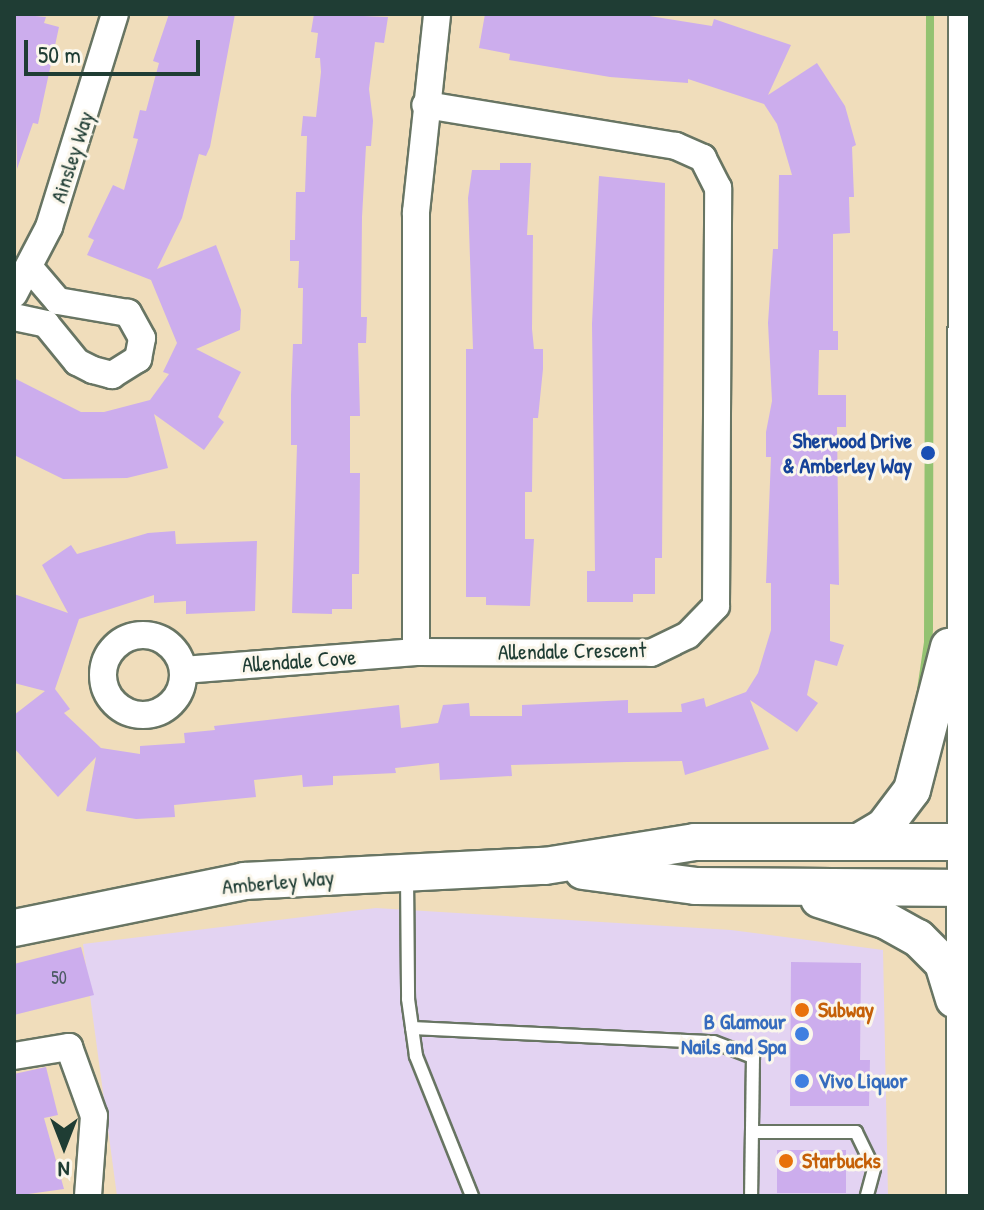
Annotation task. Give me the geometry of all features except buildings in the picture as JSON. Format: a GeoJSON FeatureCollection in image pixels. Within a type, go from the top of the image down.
{"type":"FeatureCollection","features":[{"type":"Feature","properties":{"kind":"main road"},"geometry":{"type":"LineString","coordinates":[[965,1196],[967,14]]}},
{"type":"Feature","properties":{"kind":"main road"},"geometry":{"type":"LineString","coordinates":[[859,842],[900,811],[923,762],[951,636],[966,535]]}},
{"type":"Feature","properties":{"kind":"main road","name":"Amberley Way"},"geometry":{"type":"LineString","coordinates":[[14,928],[244,881],[545,866],[695,842],[966,842]]}},
{"type":"Feature","properties":{"kind":"main road","name":"Amberley Way"},"geometry":{"type":"LineString","coordinates":[[545,866],[695,886],[966,888]]}},
{"type":"Feature","properties":{"kind":"main road"},"geometry":{"type":"LineString","coordinates":[[766,887],[885,920],[933,950],[951,984],[965,1052]]}},
{"type":"Feature","properties":{"kind":"street","name":"Ainsley Way"},"geometry":{"type":"LineString","coordinates":[[14,294],[49,227],[115,14]]}},
{"type":"Feature","properties":{"kind":"street"},"geometry":{"type":"LineString","coordinates":[[416,652],[416,212],[437,14]]}},
{"type":"Feature","properties":{"kind":"street","name":"Allendale Crescent"},"geometry":{"type":"LineString","coordinates":[[416,652],[651,653],[688,635],[716,606],[718,188],[703,158],[676,146],[425,105]]}},
{"type":"Feature","properties":{"kind":"street"},"geometry":{"type":"LineString","coordinates":[[14,317],[46,324],[77,362],[93,370],[112,375],[138,359],[142,338],[128,313],[58,301],[29,267]]}},
{"type":"Feature","properties":{"kind":"street","name":"Allendale Cove"},"geometry":{"type":"LineString","coordinates":[[183,670],[416,652]]}},
{"type":"Feature","properties":{"kind":"street"},"geometry":{"type":"LineString","coordinates":[[14,1056],[69,1047],[94,1116],[88,1196]]}},
{"type":"Feature","properties":{"kind":"lane"},"geometry":{"type":"LineString","coordinates":[[407,873],[412,1028],[430,1100],[472,1196]]}},
{"type":"Feature","properties":{"kind":"lane"},"geometry":{"type":"LineString","coordinates":[[412,1028],[714,1042],[753,1057],[751,1196]]}},
{"type":"Feature","properties":{"kind":"lane"},"geometry":{"type":"LineString","coordinates":[[752,1132],[856,1132],[874,1169],[867,1196]]}},
{"type":"Feature","properties":{"kind":"shaded area"},"geometry":{"type":"Polygon","coordinates":[[[376,908],[731,930],[883,950],[888,1196],[117,1196],[83,944],[376,908]]]}},
{"type":"Feature","properties":{"kind":"green space"},"geometry":{"type":"Polygon","coordinates":[[[926,14],[934,14],[933,629],[931,666],[896,777],[914,710],[924,642],[926,14]]]}},
{"type":"Feature","properties":{"kind":"place","name":"Sherwood Drive & Amberley Way"},"geometry":{"type":"Point","coordinates":[928,453]}},
{"type":"Feature","properties":{"kind":"place","name":"Subway"},"geometry":{"type":"Point","coordinates":[802,1010]}},
{"type":"Feature","properties":{"kind":"place","name":"B Glamour Nails and Spa"},"geometry":{"type":"Point","coordinates":[802,1034]}},
{"type":"Feature","properties":{"kind":"place","name":"Vivo Liquor"},"geometry":{"type":"Point","coordinates":[802,1081]}},
{"type":"Feature","properties":{"kind":"place","name":"Starbucks"},"geometry":{"type":"Point","coordinates":[786,1161]}}]}
